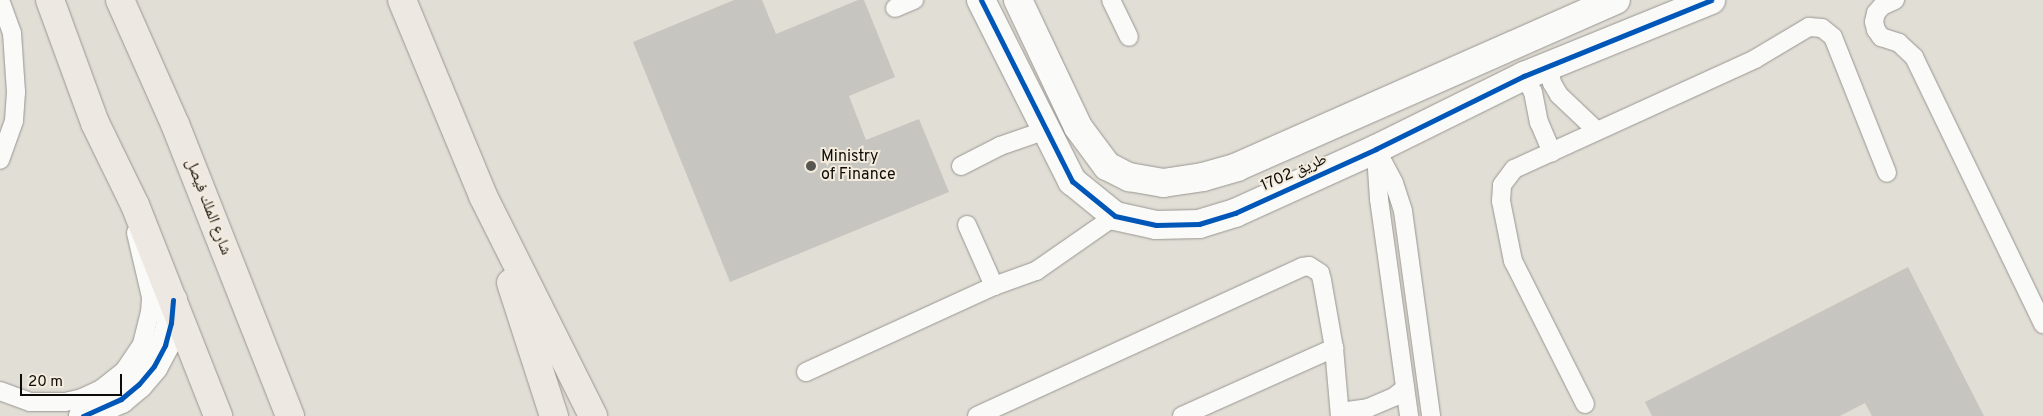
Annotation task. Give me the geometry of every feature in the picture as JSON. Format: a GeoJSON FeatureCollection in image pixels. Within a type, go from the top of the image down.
{"type":"FeatureCollection","features":[{"type":"Feature","properties":{"kind":"highway"},"geometry":{"type":"LineString","coordinates":[[50,0],[95,123],[136,205],[218,416]]}},
{"type":"Feature","properties":{"kind":"highway","name":"شارع الملك فيصل"},"geometry":{"type":"LineString","coordinates":[[120,0],[175,124],[290,416]]}},
{"type":"Feature","properties":{"kind":"highway"},"geometry":{"type":"LineString","coordinates":[[402,0],[483,196],[593,416]]}},
{"type":"Feature","properties":{"kind":"highway"},"geometry":{"type":"LineString","coordinates":[[483,196],[554,416]]}},
{"type":"Feature","properties":{"kind":"street","name":"طريق 1702"},"geometry":{"type":"LineString","coordinates":[[981,0],[1072,181],[1115,216],[1156,225],[1199,224],[1235,213],[1376,149],[1524,76],[1710,0]]}},
{"type":"Feature","properties":{"kind":"street","name":"طريق 1702"},"geometry":{"type":"LineString","coordinates":[[1018,0],[1078,127],[1107,166],[1129,177],[1163,183],[1211,175],[1237,167],[1616,0]]}},
{"type":"Feature","properties":{"kind":"street"},"geometry":{"type":"LineString","coordinates":[[1358,113],[1376,149]]}},
{"type":"Feature","properties":{"kind":"street"},"geometry":{"type":"LineString","coordinates":[[83,416],[105,397],[121,398],[139,384],[154,366],[165,345],[171,323],[173,300]]}},
{"type":"Feature","properties":{"kind":"lane"},"geometry":{"type":"LineString","coordinates":[[0,0],[12,32],[16,92],[14,122],[0,160]]}},
{"type":"Feature","properties":{"kind":"lane"},"geometry":{"type":"LineString","coordinates":[[895,8],[914,0]]}},
{"type":"Feature","properties":{"kind":"lane"},"geometry":{"type":"LineString","coordinates":[[1111,0],[1130,37]]}},
{"type":"Feature","properties":{"kind":"lane"},"geometry":{"type":"LineString","coordinates":[[1895,0],[1882,6],[1876,13],[1874,22],[1876,30],[1881,37],[1899,44],[1914,57],[2043,324]]}},
{"type":"Feature","properties":{"kind":"lane"},"geometry":{"type":"LineString","coordinates":[[1585,404],[1513,261],[1501,201],[1502,185],[1514,170],[1755,59],[1808,27],[1822,28],[1833,37],[1887,173]]}},
{"type":"Feature","properties":{"kind":"lane"},"geometry":{"type":"LineString","coordinates":[[1549,65],[1552,83],[1559,95],[1597,131]]}},
{"type":"Feature","properties":{"kind":"lane"},"geometry":{"type":"LineString","coordinates":[[1524,76],[1533,92],[1539,122],[1552,152]]}},
{"type":"Feature","properties":{"kind":"lane"},"geometry":{"type":"LineString","coordinates":[[961,166],[1000,146],[1046,130]]}},
{"type":"Feature","properties":{"kind":"lane"},"geometry":{"type":"LineString","coordinates":[[1376,149],[1379,199],[1409,416]]}},
{"type":"Feature","properties":{"kind":"lane"},"geometry":{"type":"LineString","coordinates":[[1376,149],[1394,183],[1403,212],[1431,416]]}},
{"type":"Feature","properties":{"kind":"lane"},"geometry":{"type":"LineString","coordinates":[[0,390],[30,402],[47,403],[105,397],[134,358],[147,329],[151,297],[137,244],[136,205]]}},
{"type":"Feature","properties":{"kind":"lane"},"geometry":{"type":"LineString","coordinates":[[806,372],[994,286],[1036,270],[1115,216]]}},
{"type":"Feature","properties":{"kind":"lane"},"geometry":{"type":"LineString","coordinates":[[967,225],[994,286]]}},
{"type":"Feature","properties":{"kind":"lane"},"geometry":{"type":"LineString","coordinates":[[977,416],[1302,267],[1309,266],[1320,273],[1334,348],[1340,414],[1368,408],[1394,397],[1405,388]]}},
{"type":"Feature","properties":{"kind":"lane"},"geometry":{"type":"LineString","coordinates":[[1182,416],[1334,348]]}},
{"type":"Feature","properties":{"kind":"building","name":"Ministry of Finance"},"geometry":{"type":"Polygon","coordinates":[[[734,0],[762,0],[776,34],[858,0],[864,0],[895,77],[849,96],[866,140],[919,119],[949,192],[730,282],[633,42],[734,0]]]}},
{"type":"Feature","properties":{"kind":"building"},"geometry":{"type":"Polygon","coordinates":[[[1908,267],[1984,416],[1872,416],[1865,403],[1840,416],[1652,416],[1645,402],[1908,267]]]}},
{"type":"Feature","properties":{"kind":"cycle path"},"geometry":{"type":"LineString","coordinates":[[981,0],[1072,181],[1115,216],[1156,225],[1199,224],[1235,213],[1376,149],[1524,76],[1711,0]]}},
{"type":"Feature","properties":{"kind":"cycle path"},"geometry":{"type":"LineString","coordinates":[[83,416],[121,399],[139,384],[154,366],[165,345],[171,323],[173,300]]}},
{"type":"Feature","properties":{"kind":"place","name":"Ministry of Finance"},"geometry":{"type":"Point","coordinates":[811,166]}}]}
